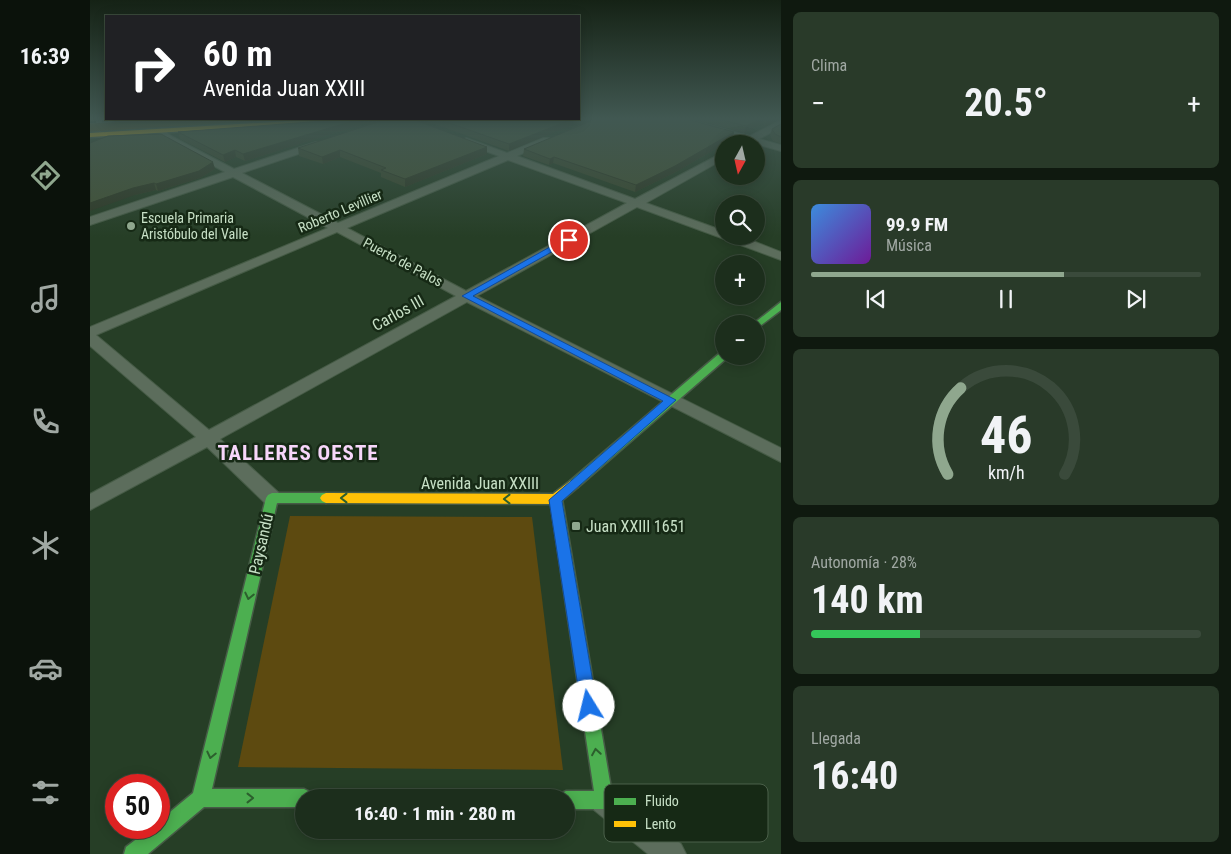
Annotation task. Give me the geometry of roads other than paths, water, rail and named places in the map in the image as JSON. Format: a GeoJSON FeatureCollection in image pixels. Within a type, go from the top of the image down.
{"type":"FeatureCollection","features":[{"type":"Feature","properties":{"kind":"main road"},"geometry":{"type":"LineString","coordinates":[[765,318],[781,305]]}},
{"type":"Feature","properties":{"kind":"main road","name":"Avenida Juan XXIII"},"geometry":{"type":"LineString","coordinates":[[272,498],[556,500],[715,362]]}},
{"type":"Feature","properties":{"kind":"main road","name":"Paysandú"},"geometry":{"type":"LineString","coordinates":[[201,798],[272,498]]}},
{"type":"Feature","properties":{"kind":"main road"},"geometry":{"type":"LineString","coordinates":[[556,500],[604,800],[575,800]]}},
{"type":"Feature","properties":{"kind":"main road"},"geometry":{"type":"LineString","coordinates":[[133,854],[201,798],[295,798]]}},
{"type":"Feature","properties":{"kind":"street","name":"Puerto de Palos"},"geometry":{"type":"LineString","coordinates":[[206,158],[466,296],[781,456]]}},
{"type":"Feature","properties":{"kind":"street"},"geometry":{"type":"LineString","coordinates":[[90,221],[279,158]]}},
{"type":"Feature","properties":{"kind":"street","name":"Roberto Levillier"},"geometry":{"type":"LineString","coordinates":[[90,332],[505,158]]}},
{"type":"Feature","properties":{"kind":"street"},"geometry":{"type":"LineString","coordinates":[[514,158],[715,232]]}},
{"type":"Feature","properties":{"kind":"street","name":"Carlos III"},"geometry":{"type":"LineString","coordinates":[[90,503],[715,160]]}},
{"type":"Feature","properties":{"kind":"street"},"geometry":{"type":"LineString","coordinates":[[752,245],[781,256]]}},
{"type":"Feature","properties":{"kind":"street","name":"Paysandú"},"geometry":{"type":"LineString","coordinates":[[90,338],[208,438],[272,498]]}},
{"type":"Feature","properties":{"kind":"street"},"geometry":{"type":"LineString","coordinates":[[656,842],[671,854]]}},
{"type":"Feature","properties":{"kind":"place","name":"Escuela Primaria Aristóbulo del Valle"},"geometry":{"type":"Point","coordinates":[131,226]}},
{"type":"Feature","properties":{"kind":"place","name":"Juan XXIII 1651"},"geometry":{"type":"Point","coordinates":[576,526]}},
{"type":"Feature","properties":{"kind":"district","name":"TALLERES OESTE"},"geometry":{"type":"Point","coordinates":[298,453]}}]}
